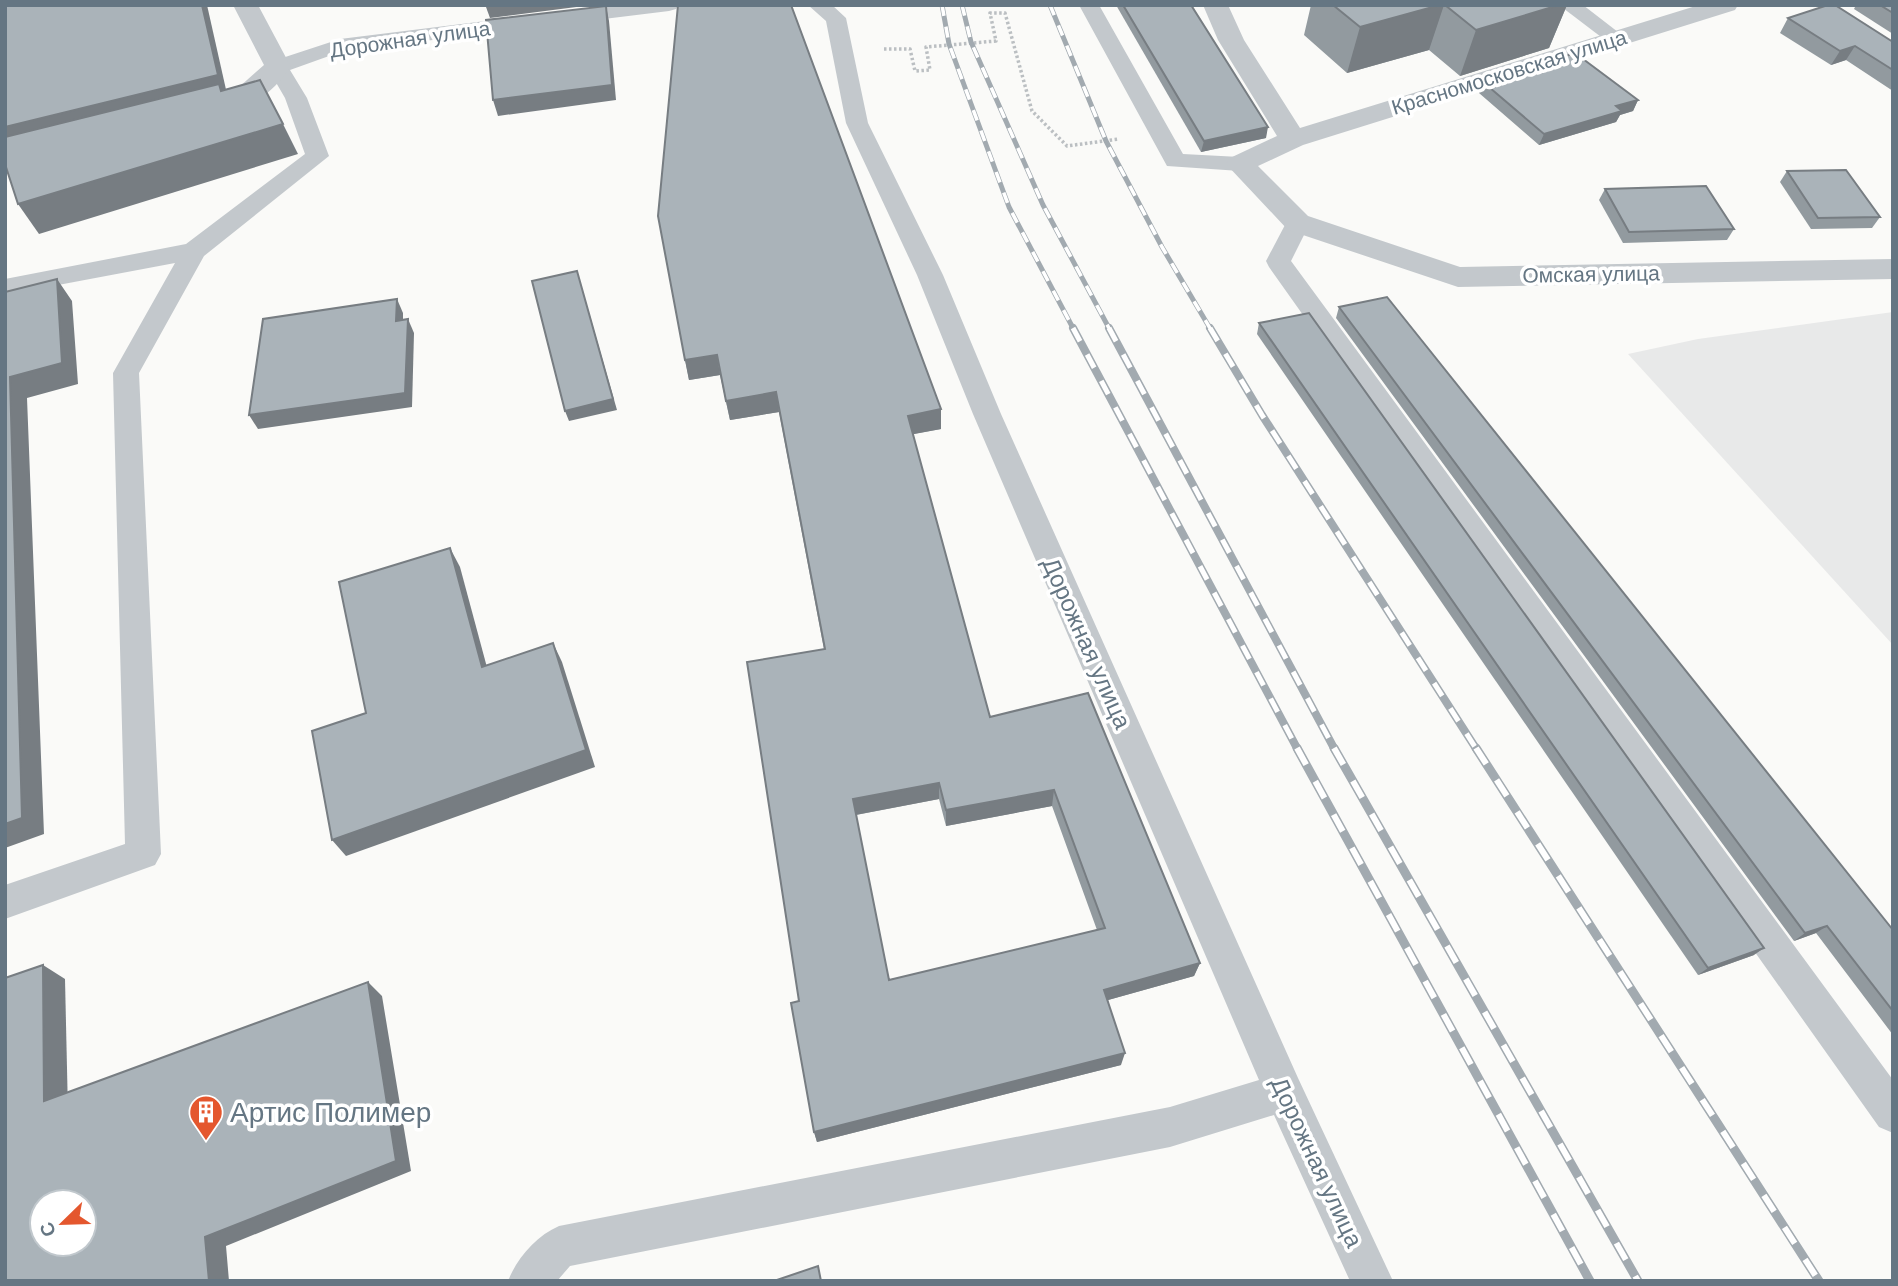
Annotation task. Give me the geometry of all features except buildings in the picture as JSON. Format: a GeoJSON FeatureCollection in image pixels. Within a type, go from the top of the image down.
{"type":"FeatureCollection","features":[{"type":"Feature","properties":{"kind":"street"},"geometry":{"type":"LineString","coordinates":[[245,5],[278,67]]}},
{"type":"Feature","properties":{"kind":"street"},"geometry":{"type":"LineString","coordinates":[[1215,5],[1231,40],[1293,139]]}},
{"type":"Feature","properties":{"kind":"street","name":"Красномосковская улица"},"geometry":{"type":"LineString","coordinates":[[1240,164],[1293,139],[1726,5]]}},
{"type":"Feature","properties":{"kind":"street","name":"Дорожная улица"},"geometry":{"type":"LineString","coordinates":[[187,115],[238,102],[278,67]]}},
{"type":"Feature","properties":{"kind":"street"},"geometry":{"type":"LineString","coordinates":[[1240,164],[1298,223]]}},
{"type":"Feature","properties":{"kind":"street","name":"Омская улица"},"geometry":{"type":"LineString","coordinates":[[1298,223],[1458,277],[1893,269]]}},
{"type":"Feature","properties":{"kind":"lane","name":"Дорожная улица"},"geometry":{"type":"LineString","coordinates":[[278,67],[340,45],[669,5]]}},
{"type":"Feature","properties":{"kind":"lane","name":"Дорожная улица"},"geometry":{"type":"LineString","coordinates":[[818,5],[836,18],[857,123],[930,275],[987,414],[1284,1092],[1372,1281]]}},
{"type":"Feature","properties":{"kind":"lane"},"geometry":{"type":"LineString","coordinates":[[1089,5],[1175,161],[1240,164]]}},
{"type":"Feature","properties":{"kind":"lane"},"geometry":{"type":"LineString","coordinates":[[1569,5],[1616,39]]}},
{"type":"Feature","properties":{"kind":"lane"},"geometry":{"type":"LineString","coordinates":[[5,902],[143,854],[126,373],[194,251],[317,156],[296,99],[278,67]]}},
{"type":"Feature","properties":{"kind":"lane"},"geometry":{"type":"LineString","coordinates":[[1298,223],[1278,261],[1893,1113]]}},
{"type":"Feature","properties":{"kind":"lane"},"geometry":{"type":"LineString","coordinates":[[5,287],[194,251]]}},
{"type":"Feature","properties":{"kind":"lane"},"geometry":{"type":"LineString","coordinates":[[529,1281],[559,1247],[1170,1127],[1284,1092]]}},
{"type":"Feature","properties":{"kind":"path"},"geometry":{"type":"LineString","coordinates":[[876,50],[910,50],[915,71],[930,70],[926,47],[996,41],[990,13],[1005,13],[1032,111],[1067,146],[1132,137],[1145,164],[1175,161]]}},
{"type":"Feature","properties":{"kind":"shaded area"},"geometry":{"type":"Polygon","coordinates":[[[1893,312],[1893,645],[1628,354],[1698,339],[1893,312]]]}},
{"type":"Feature","properties":{"kind":"railway"},"geometry":{"type":"LineString","coordinates":[[942,5],[949,44],[1009,207],[1074,330]]}},
{"type":"Feature","properties":{"kind":"railway"},"geometry":{"type":"LineString","coordinates":[[962,5],[971,42],[1043,205],[1110,330]]}},
{"type":"Feature","properties":{"kind":"railway"},"geometry":{"type":"LineString","coordinates":[[1050,5],[1106,141],[1162,247],[1211,330]]}},
{"type":"Feature","properties":{"kind":"railway"},"geometry":{"type":"LineString","coordinates":[[1073,328],[1298,750]]}},
{"type":"Feature","properties":{"kind":"railway"},"geometry":{"type":"LineString","coordinates":[[1109,328],[1335,750]]}},
{"type":"Feature","properties":{"kind":"railway"},"geometry":{"type":"LineString","coordinates":[[1210,328],[1262,415],[1477,750]]}},
{"type":"Feature","properties":{"kind":"railway"},"geometry":{"type":"LineString","coordinates":[[1297,748],[1590,1281]]}},
{"type":"Feature","properties":{"kind":"railway"},"geometry":{"type":"LineString","coordinates":[[1334,748],[1638,1281]]}},
{"type":"Feature","properties":{"kind":"railway"},"geometry":{"type":"LineString","coordinates":[[1476,748],[1819,1281]]}},
{"type":"Feature","properties":{"kind":"place","name":"Артис Полимер"},"geometry":{"type":"Point","coordinates":[206,1142]}}]}
